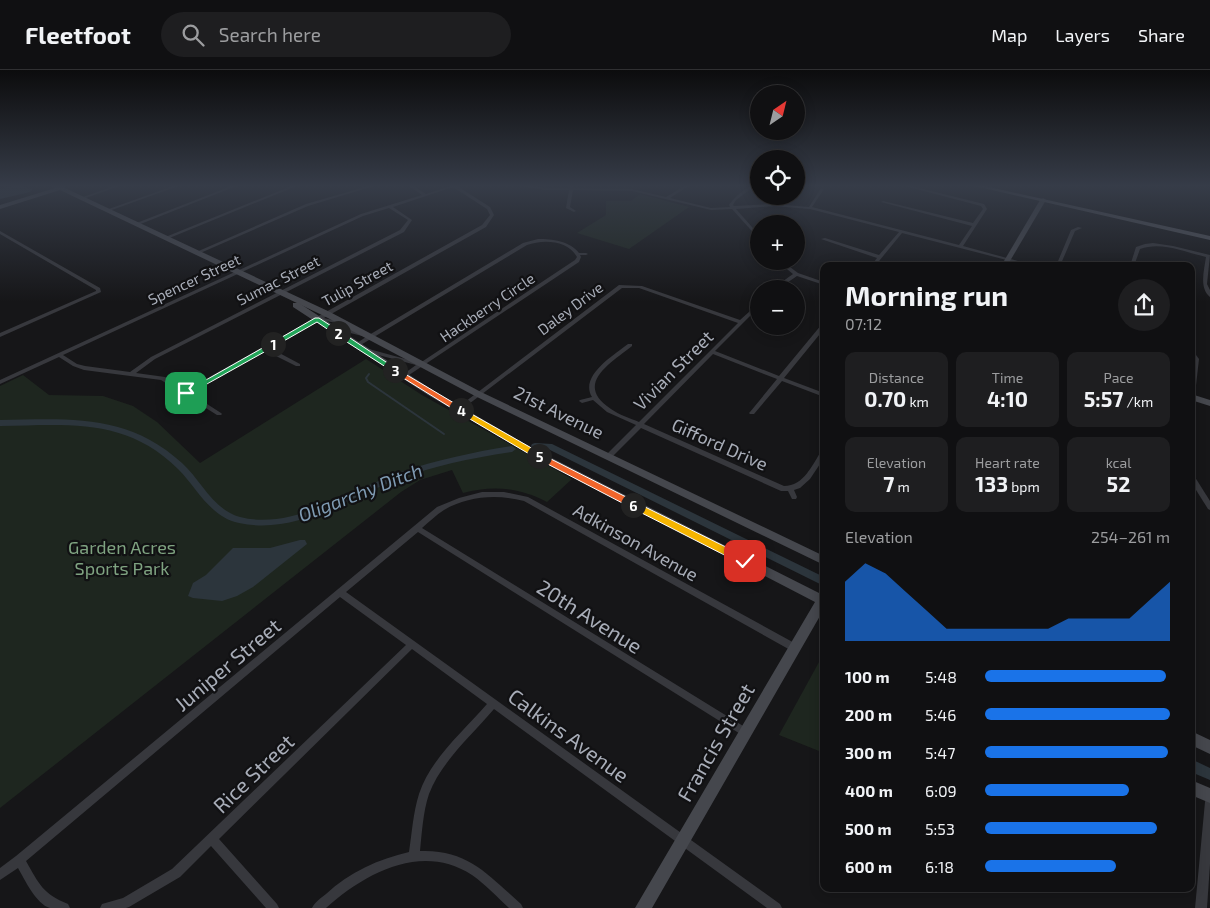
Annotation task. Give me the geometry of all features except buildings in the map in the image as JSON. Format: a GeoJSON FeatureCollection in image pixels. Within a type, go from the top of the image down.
{"type":"FeatureCollection","features":[{"type":"Feature","properties":{"kind":"main road"},"geometry":{"type":"LineString","coordinates":[[1149,224],[1210,238]]}},
{"type":"Feature","properties":{"kind":"street","name":"21st Avenue"},"geometry":{"type":"LineString","coordinates":[[136,224],[280,293],[322,319],[359,347],[404,376],[565,470],[820,598]]}},
{"type":"Feature","properties":{"kind":"street"},"geometry":{"type":"LineString","coordinates":[[165,238],[200,224]]}},
{"type":"Feature","properties":{"kind":"street"},"geometry":{"type":"LineString","coordinates":[[196,253],[263,224]]}},
{"type":"Feature","properties":{"kind":"street","name":"Spencer Street"},"geometry":{"type":"LineString","coordinates":[[0,382],[341,224]]}},
{"type":"Feature","properties":{"kind":"street","name":"Sumac Street"},"geometry":{"type":"LineString","coordinates":[[132,373],[153,358],[407,227],[408,224]]}},
{"type":"Feature","properties":{"kind":"street","name":"Tulip Street"},"geometry":{"type":"LineString","coordinates":[[186,393],[265,348],[322,319],[485,224]]}},
{"type":"Feature","properties":{"kind":"street"},"geometry":{"type":"LineString","coordinates":[[874,224],[1019,262]]}},
{"type":"Feature","properties":{"kind":"street"},"geometry":{"type":"LineString","coordinates":[[960,247],[975,224]]}},
{"type":"Feature","properties":{"kind":"street"},"geometry":{"type":"LineString","coordinates":[[1006,262],[1029,224]]}},
{"type":"Feature","properties":{"kind":"street"},"geometry":{"type":"LineString","coordinates":[[1060,262],[1073,230],[1080,228]]}},
{"type":"Feature","properties":{"kind":"street"},"geometry":{"type":"LineString","coordinates":[[876,262],[902,231]]}},
{"type":"Feature","properties":{"kind":"street"},"geometry":{"type":"LineString","coordinates":[[0,232],[98,289],[96,294],[0,335]]}},
{"type":"Feature","properties":{"kind":"street","name":"Hackberry Circle"},"geometry":{"type":"LineString","coordinates":[[359,347],[372,336],[525,244],[538,239],[563,244],[572,248],[578,254],[586,254]]}},
{"type":"Feature","properties":{"kind":"street"},"geometry":{"type":"LineString","coordinates":[[823,239],[880,257]]}},
{"type":"Feature","properties":{"kind":"street"},"geometry":{"type":"LineString","coordinates":[[1133,262],[1138,248],[1146,245],[1160,245],[1209,257],[1205,284],[1210,296]]}},
{"type":"Feature","properties":{"kind":"street","name":"Hackberry Circle"},"geometry":{"type":"LineString","coordinates":[[404,376],[577,261],[578,254]]}},
{"type":"Feature","properties":{"kind":"street"},"geometry":{"type":"LineString","coordinates":[[791,270],[796,274],[820,283]]}},
{"type":"Feature","properties":{"kind":"street"},"geometry":{"type":"LineString","coordinates":[[787,280],[796,274]]}},
{"type":"Feature","properties":{"kind":"street","name":"Daley Drive"},"geometry":{"type":"LineString","coordinates":[[458,409],[626,283],[741,322]]}},
{"type":"Feature","properties":{"kind":"street","name":"21st Avenue"},"geometry":{"type":"LineString","coordinates":[[280,293],[282,297],[322,319],[350,325],[478,394],[820,559]]}},
{"type":"Feature","properties":{"kind":"street"},"geometry":{"type":"LineString","coordinates":[[672,308],[680,301]]}},
{"type":"Feature","properties":{"kind":"street","name":"Vivian Street"},"geometry":{"type":"LineString","coordinates":[[608,457],[750,313]]}},
{"type":"Feature","properties":{"kind":"street"},"geometry":{"type":"LineString","coordinates":[[322,319],[364,336],[372,336]]}},
{"type":"Feature","properties":{"kind":"street"},"geometry":{"type":"LineString","coordinates":[[752,413],[820,331]]}},
{"type":"Feature","properties":{"kind":"street"},"geometry":{"type":"LineString","coordinates":[[582,401],[593,398],[590,391],[591,384],[598,373],[630,345]]}},
{"type":"Feature","properties":{"kind":"street"},"geometry":{"type":"LineString","coordinates":[[359,347],[422,365]]}},
{"type":"Feature","properties":{"kind":"street"},"geometry":{"type":"LineString","coordinates":[[265,348],[298,365]]}},
{"type":"Feature","properties":{"kind":"street"},"geometry":{"type":"LineString","coordinates":[[712,352],[820,393]]}},
{"type":"Feature","properties":{"kind":"street"},"geometry":{"type":"LineString","coordinates":[[59,355],[84,368],[163,378],[219,414]]}},
{"type":"Feature","properties":{"kind":"street","name":"Gifford Drive"},"geometry":{"type":"LineString","coordinates":[[593,398],[609,411],[793,493],[801,486],[820,458]]}},
{"type":"Feature","properties":{"kind":"street"},"geometry":{"type":"LineString","coordinates":[[1195,398],[1210,403]]}},
{"type":"Feature","properties":{"kind":"street"},"geometry":{"type":"LineString","coordinates":[[1195,483],[1210,507]]}},
{"type":"Feature","properties":{"kind":"street","name":"Adkinson Avenue"},"geometry":{"type":"LineString","coordinates":[[484,494],[497,493],[526,499],[795,648]]}},
{"type":"Feature","properties":{"kind":"street","name":"Juniper Street"},"geometry":{"type":"LineString","coordinates":[[0,875],[440,509],[450,503],[484,494]]}},
{"type":"Feature","properties":{"kind":"street","name":"20th Avenue"},"geometry":{"type":"LineString","coordinates":[[417,528],[745,732]]}},
{"type":"Feature","properties":{"kind":"street","name":"Calkins Avenue"},"geometry":{"type":"LineString","coordinates":[[341,592],[776,908]]}},
{"type":"Feature","properties":{"kind":"street","name":"Francis Street"},"geometry":{"type":"LineString","coordinates":[[643,908],[820,605]]}},
{"type":"Feature","properties":{"kind":"street","name":"Rice Street"},"geometry":{"type":"LineString","coordinates":[[106,908],[125,903],[158,886],[176,873],[412,644]]}},
{"type":"Feature","properties":{"kind":"street"},"geometry":{"type":"LineString","coordinates":[[414,856],[420,806],[426,789],[438,769],[494,703]]}},
{"type":"Feature","properties":{"kind":"street"},"geometry":{"type":"LineString","coordinates":[[1195,740],[1210,747]]}},
{"type":"Feature","properties":{"kind":"street"},"geometry":{"type":"LineString","coordinates":[[1195,789],[1210,796]]}},
{"type":"Feature","properties":{"kind":"street"},"geometry":{"type":"LineString","coordinates":[[1201,908],[1210,802]]}},
{"type":"Feature","properties":{"kind":"street"},"geometry":{"type":"LineString","coordinates":[[212,839],[273,908]]}},
{"type":"Feature","properties":{"kind":"street"},"geometry":{"type":"LineString","coordinates":[[318,908],[332,894],[359,875],[386,863],[414,856],[433,856],[457,862],[474,870],[518,908]]}},
{"type":"Feature","properties":{"kind":"street"},"geometry":{"type":"LineString","coordinates":[[20,860],[40,895],[55,906],[64,908]]}},
{"type":"Feature","properties":{"kind":"green space"},"geometry":{"type":"Polygon","coordinates":[[[591,224],[665,224],[629,249],[577,233],[591,224]]]}},
{"type":"Feature","properties":{"kind":"green space","name":"Garden Acres Sports Park"},"geometry":{"type":"Polygon","coordinates":[[[366,359],[422,395],[572,479],[547,502],[516,490],[495,488],[463,493],[452,470],[420,480],[401,492],[0,808],[0,386],[23,375],[49,395],[103,396],[133,406],[157,422],[200,463],[366,359]]]}},
{"type":"Feature","properties":{"kind":"green space"},"geometry":{"type":"Polygon","coordinates":[[[820,660],[820,751],[779,735],[820,660]]]}},
{"type":"Feature","properties":{"kind":"shaded area"},"geometry":{"type":"Polygon","coordinates":[[[305,540],[307,544],[253,587],[237,596],[222,601],[188,596],[193,583],[206,575],[233,548],[270,548],[305,540]]]}},
{"type":"Feature","properties":{"kind":"waterway","name":"Oligarchy Ditch"},"geometry":{"type":"LineString","coordinates":[[369,374],[366,378],[368,382],[444,434]]}},
{"type":"Feature","properties":{"kind":"waterway","name":"Oligarchy Ditch"},"geometry":{"type":"LineString","coordinates":[[0,423],[72,422],[94,424],[116,428],[137,436],[158,448],[179,465],[220,511],[239,520],[259,523],[279,522],[318,511],[373,486],[436,464],[512,449]]}},
{"type":"Feature","properties":{"kind":"waterway","name":"Oligarchy Ditch"},"geometry":{"type":"LineString","coordinates":[[535,446],[549,446],[820,580]]}},
{"type":"Feature","properties":{"kind":"waterway","name":"Oligarchy Ditch"},"geometry":{"type":"LineString","coordinates":[[1195,767],[1210,774]]}},
{"type":"Feature","properties":{"kind":"route"},"geometry":{"type":"LineString","coordinates":[[186,393],[317,320],[431,394],[529,450],[745,561]]}}]}
